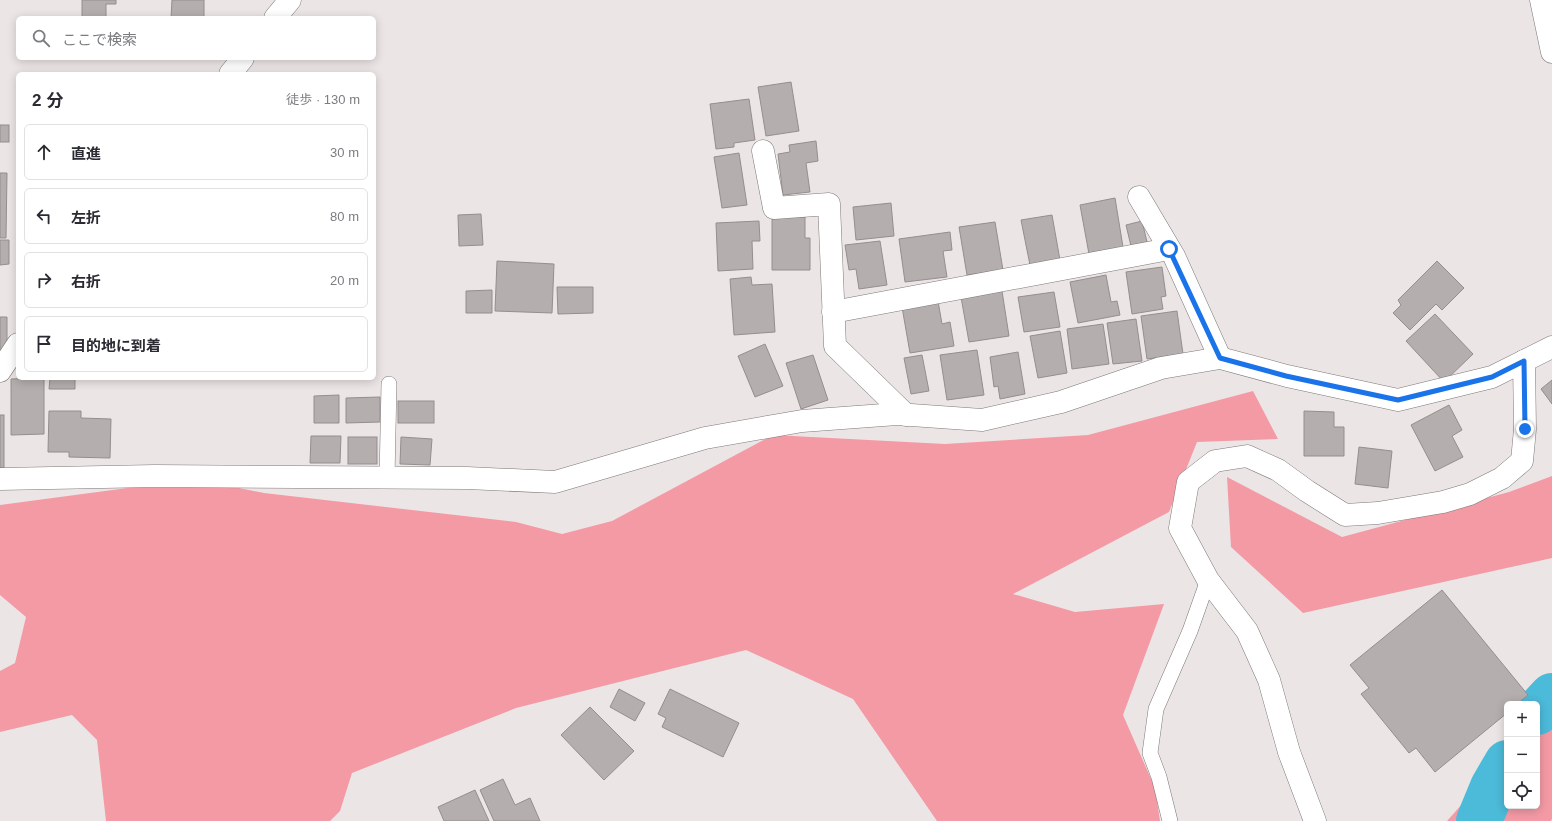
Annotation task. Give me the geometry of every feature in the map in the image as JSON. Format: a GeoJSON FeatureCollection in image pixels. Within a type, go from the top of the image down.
{"type":"FeatureCollection","features":[{"type":"Feature","properties":{"kind":"street"},"geometry":{"type":"LineString","coordinates":[[277,16],[290,0]]}},
{"type":"Feature","properties":{"kind":"street"},"geometry":{"type":"LineString","coordinates":[[1540,0],[1552,52]]}},
{"type":"Feature","properties":{"kind":"street"},"geometry":{"type":"LineString","coordinates":[[232,72],[241,60]]}},
{"type":"Feature","properties":{"kind":"street"},"geometry":{"type":"LineString","coordinates":[[763,151],[774,208],[829,204],[835,346],[906,415]]}},
{"type":"Feature","properties":{"kind":"street"},"geometry":{"type":"LineString","coordinates":[[1139,197],[1169,249],[1220,358]]}},
{"type":"Feature","properties":{"kind":"street"},"geometry":{"type":"LineString","coordinates":[[834,312],[1169,249]]}},
{"type":"Feature","properties":{"kind":"street"},"geometry":{"type":"LineString","coordinates":[[0,371],[16,347]]}},
{"type":"Feature","properties":{"kind":"street"},"geometry":{"type":"LineString","coordinates":[[0,479],[155,476],[467,478],[555,482],[705,438],[802,421],[897,414],[982,420],[1061,402],[1161,368],[1220,358],[1286,376],[1398,400],[1492,377],[1552,347]]}},
{"type":"Feature","properties":{"kind":"street"},"geometry":{"type":"LineString","coordinates":[[1315,821],[1289,752],[1269,680],[1247,630],[1208,580],[1180,528],[1188,482],[1215,461],[1247,456],[1278,470],[1344,515],[1378,513],[1443,502],[1470,494],[1502,478],[1522,461],[1525,429],[1524,361]]}},
{"type":"Feature","properties":{"kind":"lane"},"geometry":{"type":"LineString","coordinates":[[387,478],[389,384]]}},
{"type":"Feature","properties":{"kind":"lane"},"geometry":{"type":"LineString","coordinates":[[1170,821],[1160,777],[1150,753],[1156,709],[1190,631],[1208,580]]}},
{"type":"Feature","properties":{"kind":"shaded area"},"geometry":{"type":"Polygon","coordinates":[[[1253,391],[1278,439],[1197,442],[1169,512],[1013,594],[1075,612],[1164,604],[1123,715],[1155,788],[1160,821],[937,821],[853,699],[746,650],[516,708],[352,773],[340,811],[330,821],[106,821],[97,740],[72,715],[0,732],[0,671],[15,663],[26,617],[0,595],[0,505],[195,479],[264,493],[516,522],[562,534],[612,521],[773,435],[945,444],[1088,435],[1253,391]]]}},
{"type":"Feature","properties":{"kind":"shaded area"},"geometry":{"type":"Polygon","coordinates":[[[1552,476],[1552,558],[1303,613],[1231,547],[1227,477],[1342,537],[1509,492],[1552,476]]]}},
{"type":"Feature","properties":{"kind":"shaded area"},"geometry":{"type":"Polygon","coordinates":[[[1552,720],[1551,821],[1447,821],[1471,794],[1504,764],[1504,809],[1540,809],[1540,731],[1552,720]]]}},
{"type":"Feature","properties":{"kind":"building"},"geometry":{"type":"Polygon","coordinates":[[[82,0],[116,0],[116,4],[106,4],[106,16],[82,16],[82,0]]]}},
{"type":"Feature","properties":{"kind":"building"},"geometry":{"type":"Polygon","coordinates":[[[172,0],[204,0],[204,16],[171,16],[172,0]]]}},
{"type":"Feature","properties":{"kind":"building"},"geometry":{"type":"Polygon","coordinates":[[[791,82],[799,131],[766,136],[758,87],[791,82]]]}},
{"type":"Feature","properties":{"kind":"building"},"geometry":{"type":"Polygon","coordinates":[[[749,99],[755,140],[734,143],[734,147],[716,149],[710,104],[749,99]]]}},
{"type":"Feature","properties":{"kind":"building"},"geometry":{"type":"Polygon","coordinates":[[[0,125],[9,125],[9,142],[0,142],[0,125]]]}},
{"type":"Feature","properties":{"kind":"building"},"geometry":{"type":"Polygon","coordinates":[[[816,141],[818,161],[806,163],[810,192],[783,195],[778,154],[790,152],[789,145],[816,141]]]}},
{"type":"Feature","properties":{"kind":"building"},"geometry":{"type":"Polygon","coordinates":[[[739,153],[747,205],[722,208],[714,157],[739,153]]]}},
{"type":"Feature","properties":{"kind":"building"},"geometry":{"type":"Polygon","coordinates":[[[0,173],[7,173],[6,238],[0,238],[0,173]]]}},
{"type":"Feature","properties":{"kind":"building"},"geometry":{"type":"Polygon","coordinates":[[[1115,198],[1123,247],[1089,254],[1080,205],[1115,198]]]}},
{"type":"Feature","properties":{"kind":"building"},"geometry":{"type":"Polygon","coordinates":[[[891,203],[894,236],[856,240],[853,207],[891,203]]]}},
{"type":"Feature","properties":{"kind":"building"},"geometry":{"type":"Polygon","coordinates":[[[481,214],[483,245],[459,246],[458,215],[481,214]]]}},
{"type":"Feature","properties":{"kind":"building"},"geometry":{"type":"Polygon","coordinates":[[[1052,215],[1060,260],[1030,265],[1021,220],[1052,215]]]}},
{"type":"Feature","properties":{"kind":"building"},"geometry":{"type":"Polygon","coordinates":[[[772,217],[805,217],[805,238],[810,238],[810,270],[772,270],[772,217]]]}},
{"type":"Feature","properties":{"kind":"building"},"geometry":{"type":"Polygon","coordinates":[[[759,221],[760,241],[752,241],[753,269],[718,271],[716,223],[759,221]]]}},
{"type":"Feature","properties":{"kind":"building"},"geometry":{"type":"Polygon","coordinates":[[[1142,221],[1147,242],[1131,246],[1126,225],[1142,221]]]}},
{"type":"Feature","properties":{"kind":"building"},"geometry":{"type":"Polygon","coordinates":[[[995,222],[1003,270],[967,275],[959,227],[995,222]]]}},
{"type":"Feature","properties":{"kind":"building"},"geometry":{"type":"Polygon","coordinates":[[[950,232],[952,250],[943,251],[947,277],[905,282],[899,239],[950,232]]]}},
{"type":"Feature","properties":{"kind":"building"},"geometry":{"type":"Polygon","coordinates":[[[0,240],[9,240],[9,264],[0,265],[0,240]]]}},
{"type":"Feature","properties":{"kind":"building"},"geometry":{"type":"Polygon","coordinates":[[[880,241],[887,285],[859,289],[856,269],[849,270],[845,245],[880,241]]]}},
{"type":"Feature","properties":{"kind":"building"},"geometry":{"type":"Polygon","coordinates":[[[497,261],[554,264],[552,313],[495,311],[497,261]]]}},
{"type":"Feature","properties":{"kind":"building"},"geometry":{"type":"Polygon","coordinates":[[[1437,261],[1464,288],[1442,310],[1436,304],[1410,330],[1393,313],[1401,305],[1398,300],[1437,261]]]}},
{"type":"Feature","properties":{"kind":"building"},"geometry":{"type":"Polygon","coordinates":[[[1162,267],[1166,296],[1161,297],[1163,309],[1132,314],[1126,272],[1162,267]]]}},
{"type":"Feature","properties":{"kind":"building"},"geometry":{"type":"Polygon","coordinates":[[[1106,275],[1111,302],[1117,301],[1120,315],[1078,323],[1070,282],[1106,275]]]}},
{"type":"Feature","properties":{"kind":"building"},"geometry":{"type":"Polygon","coordinates":[[[751,277],[752,285],[772,284],[775,332],[734,335],[730,279],[751,277]]]}},
{"type":"Feature","properties":{"kind":"building"},"geometry":{"type":"Polygon","coordinates":[[[557,287],[593,287],[593,313],[558,314],[557,287]]]}},
{"type":"Feature","properties":{"kind":"building"},"geometry":{"type":"Polygon","coordinates":[[[492,290],[492,313],[466,313],[466,291],[492,290]]]}},
{"type":"Feature","properties":{"kind":"building"},"geometry":{"type":"Polygon","coordinates":[[[1002,291],[1009,336],[969,342],[961,297],[1002,291]]]}},
{"type":"Feature","properties":{"kind":"building"},"geometry":{"type":"Polygon","coordinates":[[[1054,292],[1060,327],[1024,332],[1018,297],[1054,292]]]}},
{"type":"Feature","properties":{"kind":"building"},"geometry":{"type":"Polygon","coordinates":[[[938,301],[942,324],[950,322],[954,346],[910,353],[902,307],[938,301]]]}},
{"type":"Feature","properties":{"kind":"building"},"geometry":{"type":"Polygon","coordinates":[[[1177,311],[1183,354],[1147,359],[1141,316],[1177,311]]]}},
{"type":"Feature","properties":{"kind":"building"},"geometry":{"type":"Polygon","coordinates":[[[1435,314],[1473,354],[1444,382],[1406,341],[1435,314]]]}},
{"type":"Feature","properties":{"kind":"building"},"geometry":{"type":"Polygon","coordinates":[[[0,317],[7,317],[7,347],[0,357],[0,317]]]}},
{"type":"Feature","properties":{"kind":"building"},"geometry":{"type":"Polygon","coordinates":[[[1136,319],[1142,361],[1113,364],[1107,323],[1136,319]]]}},
{"type":"Feature","properties":{"kind":"building"},"geometry":{"type":"Polygon","coordinates":[[[1103,324],[1109,364],[1072,369],[1067,329],[1103,324]]]}},
{"type":"Feature","properties":{"kind":"building"},"geometry":{"type":"Polygon","coordinates":[[[1060,331],[1067,373],[1038,378],[1030,336],[1060,331]]]}},
{"type":"Feature","properties":{"kind":"building"},"geometry":{"type":"Polygon","coordinates":[[[765,344],[783,386],[755,397],[738,356],[765,344]]]}},
{"type":"Feature","properties":{"kind":"building"},"geometry":{"type":"Polygon","coordinates":[[[977,350],[984,395],[947,400],[940,355],[977,350]]]}},
{"type":"Feature","properties":{"kind":"building"},"geometry":{"type":"Polygon","coordinates":[[[1018,352],[1025,394],[1000,399],[998,386],[994,387],[990,357],[1018,352]]]}},
{"type":"Feature","properties":{"kind":"building"},"geometry":{"type":"Polygon","coordinates":[[[813,355],[828,400],[801,409],[786,363],[813,355]]]}},
{"type":"Feature","properties":{"kind":"building"},"geometry":{"type":"Polygon","coordinates":[[[922,355],[929,391],[911,394],[904,358],[922,355]]]}},
{"type":"Feature","properties":{"kind":"building"},"geometry":{"type":"Polygon","coordinates":[[[11,379],[44,380],[44,434],[11,435],[11,379]]]}},
{"type":"Feature","properties":{"kind":"building"},"geometry":{"type":"Polygon","coordinates":[[[50,380],[75,380],[75,389],[49,389],[50,380]]]}},
{"type":"Feature","properties":{"kind":"building"},"geometry":{"type":"Polygon","coordinates":[[[1552,380],[1552,404],[1541,389],[1552,380]]]}},
{"type":"Feature","properties":{"kind":"building"},"geometry":{"type":"Polygon","coordinates":[[[339,395],[339,423],[314,423],[314,396],[339,395]]]}},
{"type":"Feature","properties":{"kind":"building"},"geometry":{"type":"Polygon","coordinates":[[[380,397],[380,422],[346,423],[346,398],[380,397]]]}},
{"type":"Feature","properties":{"kind":"building"},"geometry":{"type":"Polygon","coordinates":[[[398,401],[434,401],[434,423],[398,423],[398,401]]]}},
{"type":"Feature","properties":{"kind":"building"},"geometry":{"type":"Polygon","coordinates":[[[1449,405],[1462,430],[1452,436],[1463,457],[1435,471],[1411,425],[1449,405]]]}},
{"type":"Feature","properties":{"kind":"building"},"geometry":{"type":"Polygon","coordinates":[[[49,411],[81,411],[81,418],[111,419],[110,458],[69,457],[69,452],[48,452],[49,411]]]}},
{"type":"Feature","properties":{"kind":"building"},"geometry":{"type":"Polygon","coordinates":[[[1304,411],[1334,412],[1334,427],[1344,427],[1344,456],[1304,456],[1304,411]]]}},
{"type":"Feature","properties":{"kind":"building"},"geometry":{"type":"Polygon","coordinates":[[[0,415],[4,415],[4,468],[0,468],[0,415]]]}},
{"type":"Feature","properties":{"kind":"building"},"geometry":{"type":"Polygon","coordinates":[[[311,436],[341,436],[340,463],[310,463],[311,436]]]}},
{"type":"Feature","properties":{"kind":"building"},"geometry":{"type":"Polygon","coordinates":[[[348,437],[377,437],[377,464],[348,464],[348,437]]]}},
{"type":"Feature","properties":{"kind":"building"},"geometry":{"type":"Polygon","coordinates":[[[401,437],[432,439],[430,465],[400,464],[401,437]]]}},
{"type":"Feature","properties":{"kind":"building"},"geometry":{"type":"Polygon","coordinates":[[[1359,447],[1392,451],[1388,488],[1355,484],[1359,447]]]}},
{"type":"Feature","properties":{"kind":"building"},"geometry":{"type":"Polygon","coordinates":[[[1442,590],[1528,695],[1521,701],[1504,701],[1504,715],[1435,772],[1416,748],[1409,753],[1361,694],[1369,688],[1350,665],[1442,590]]]}},
{"type":"Feature","properties":{"kind":"building"},"geometry":{"type":"Polygon","coordinates":[[[619,689],[645,703],[635,721],[610,707],[619,689]]]}},
{"type":"Feature","properties":{"kind":"building"},"geometry":{"type":"Polygon","coordinates":[[[670,689],[739,723],[723,757],[662,727],[666,718],[658,714],[670,689]]]}},
{"type":"Feature","properties":{"kind":"building"},"geometry":{"type":"Polygon","coordinates":[[[590,707],[634,751],[604,780],[561,735],[590,707]]]}},
{"type":"Feature","properties":{"kind":"building"},"geometry":{"type":"Polygon","coordinates":[[[503,779],[515,805],[530,798],[540,821],[494,821],[480,790],[503,779]]]}},
{"type":"Feature","properties":{"kind":"building"},"geometry":{"type":"Polygon","coordinates":[[[475,790],[489,821],[444,821],[438,807],[475,790]]]}},
{"type":"Feature","properties":{"kind":"waterway"},"geometry":{"type":"LineString","coordinates":[[1540,709],[1552,696]]}},
{"type":"Feature","properties":{"kind":"waterway"},"geometry":{"type":"LineString","coordinates":[[1479,821],[1493,787],[1504,768]]}},
{"type":"Feature","properties":{"kind":"route"},"geometry":{"type":"LineString","coordinates":[[1169,249],[1174,256],[1220,358],[1286,376],[1398,400],[1492,377],[1524,361],[1525,429]]}}]}
